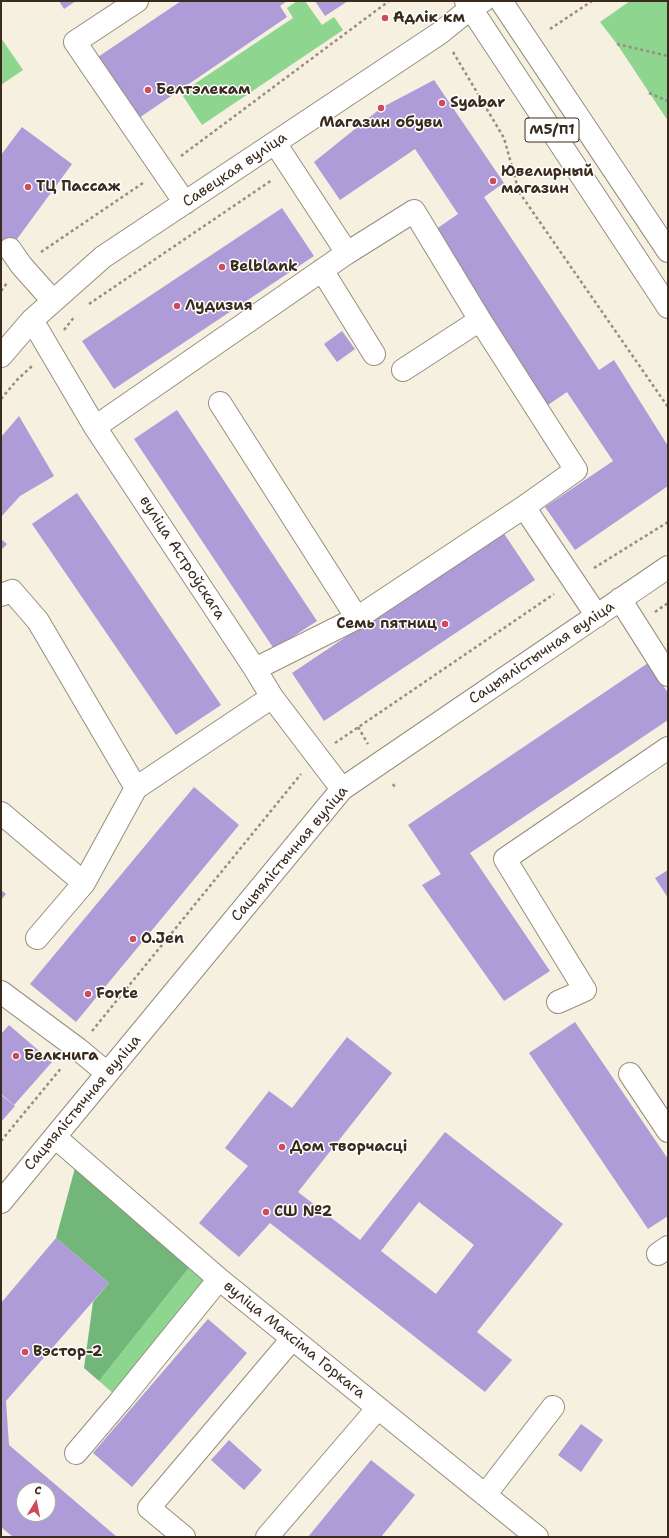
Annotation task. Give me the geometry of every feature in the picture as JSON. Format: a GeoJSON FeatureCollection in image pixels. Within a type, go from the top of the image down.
{"type":"FeatureCollection","features":[{"type":"Feature","properties":{"kind":"street"},"geometry":{"type":"LineString","coordinates":[[137,1],[75,42],[185,203]]}},
{"type":"Feature","properties":{"kind":"street","name":"М5/П1"},"geometry":{"type":"LineString","coordinates":[[500,1],[668,251]]}},
{"type":"Feature","properties":{"kind":"street","name":"М5/П1"},"geometry":{"type":"LineString","coordinates":[[473,3],[668,306]]}},
{"type":"Feature","properties":{"kind":"street","name":"Савецкая вуліца"},"geometry":{"type":"LineString","coordinates":[[1,356],[32,320],[103,257],[440,33],[473,3]]}},
{"type":"Feature","properties":{"kind":"street"},"geometry":{"type":"LineString","coordinates":[[275,143],[347,253]]}},
{"type":"Feature","properties":{"kind":"street"},"geometry":{"type":"LineString","coordinates":[[96,427],[347,253],[414,211],[480,320],[576,470],[524,507],[357,618],[256,669]]}},
{"type":"Feature","properties":{"kind":"street"},"geometry":{"type":"LineString","coordinates":[[16,257],[53,301]]}},
{"type":"Feature","properties":{"kind":"street"},"geometry":{"type":"LineString","coordinates":[[322,270],[374,354]]}},
{"type":"Feature","properties":{"kind":"street","name":"вуліца Астроўскага"},"geometry":{"type":"LineString","coordinates":[[32,320],[96,427],[256,669],[272,697],[342,789]]}},
{"type":"Feature","properties":{"kind":"street"},"geometry":{"type":"LineString","coordinates":[[403,370],[480,320]]}},
{"type":"Feature","properties":{"kind":"street"},"geometry":{"type":"LineString","coordinates":[[220,403],[357,618]]}},
{"type":"Feature","properties":{"kind":"street"},"geometry":{"type":"LineString","coordinates":[[524,507],[597,616]]}},
{"type":"Feature","properties":{"kind":"street","name":"Сацыялістычная вуліца"},"geometry":{"type":"LineString","coordinates":[[1,1202],[342,789],[668,567]]}},
{"type":"Feature","properties":{"kind":"street"},"geometry":{"type":"LineString","coordinates":[[1,595],[12,591],[38,621],[136,788]]}},
{"type":"Feature","properties":{"kind":"street"},"geometry":{"type":"LineString","coordinates":[[620,599],[668,675]]}},
{"type":"Feature","properties":{"kind":"street"},"geometry":{"type":"LineString","coordinates":[[37,938],[84,883],[136,788],[272,697]]}},
{"type":"Feature","properties":{"kind":"street"},"geometry":{"type":"LineString","coordinates":[[558,1002],[585,990],[505,859],[668,748]]}},
{"type":"Feature","properties":{"kind":"street"},"geometry":{"type":"LineString","coordinates":[[1,813],[84,883]]}},
{"type":"Feature","properties":{"kind":"street"},"geometry":{"type":"LineString","coordinates":[[1,992],[78,1049],[107,1074]]}},
{"type":"Feature","properties":{"kind":"street"},"geometry":{"type":"LineString","coordinates":[[630,1074],[668,1131]]}},
{"type":"Feature","properties":{"kind":"street","name":"вуліца Максіма Горкага"},"geometry":{"type":"LineString","coordinates":[[55,1137],[219,1279],[537,1537]]}},
{"type":"Feature","properties":{"kind":"street"},"geometry":{"type":"LineString","coordinates":[[76,1454],[122,1400],[219,1279]]}},
{"type":"Feature","properties":{"kind":"street"},"geometry":{"type":"LineString","coordinates":[[184,1537],[149,1508],[292,1339]]}},
{"type":"Feature","properties":{"kind":"street"},"geometry":{"type":"LineString","coordinates":[[266,1537],[378,1408]]}},
{"type":"Feature","properties":{"kind":"street"},"geometry":{"type":"LineString","coordinates":[[485,1495],[553,1408]]}},
{"type":"Feature","properties":{"kind":"path"},"geometry":{"type":"LineString","coordinates":[[1,291],[16,257],[163,170],[388,1]]}},
{"type":"Feature","properties":{"kind":"path"},"geometry":{"type":"LineString","coordinates":[[550,29],[592,1]]}},
{"type":"Feature","properties":{"kind":"path"},"geometry":{"type":"LineString","coordinates":[[617,44],[668,56]]}},
{"type":"Feature","properties":{"kind":"path"},"geometry":{"type":"LineString","coordinates":[[649,93],[668,101]]}},
{"type":"Feature","properties":{"kind":"green space"},"geometry":{"type":"Polygon","coordinates":[[[297,1],[305,1],[322,25],[334,17],[343,30],[202,125],[181,93],[293,18],[287,8],[297,1]]]}},
{"type":"Feature","properties":{"kind":"green space"},"geometry":{"type":"Polygon","coordinates":[[[630,1],[668,1],[668,121],[617,44],[600,22],[630,1]]]}},
{"type":"Feature","properties":{"kind":"green space"},"geometry":{"type":"Polygon","coordinates":[[[1,38],[23,70],[1,85],[1,38]]]}},
{"type":"Feature","properties":{"kind":"green space"},"geometry":{"type":"Polygon","coordinates":[[[78,1157],[196,1259],[99,1381],[84,1368],[93,1302],[109,1283],[56,1238],[78,1157]]]}},
{"type":"Feature","properties":{"kind":"green space"},"geometry":{"type":"Polygon","coordinates":[[[196,1259],[219,1279],[121,1400],[99,1381],[196,1259]]]}},
{"type":"Feature","properties":{"kind":"building"},"geometry":{"type":"Polygon","coordinates":[[[59,1],[76,1],[64,9],[59,1]]]}},
{"type":"Feature","properties":{"kind":"building","name":"Белтэлекам"},"geometry":{"type":"Polygon","coordinates":[[[181,1],[287,1],[280,6],[287,17],[136,120],[95,59],[181,1]]]}},
{"type":"Feature","properties":{"kind":"building"},"geometry":{"type":"Polygon","coordinates":[[[315,1],[348,1],[325,16],[315,1]]]}},
{"type":"Feature","properties":{"kind":"building"},"geometry":{"type":"Polygon","coordinates":[[[434,80],[504,183],[484,197],[599,370],[614,360],[668,446],[668,486],[575,550],[545,507],[613,461],[567,392],[548,405],[432,232],[458,214],[415,149],[340,200],[314,162],[381,108],[434,80]]]}},
{"type":"Feature","properties":{"kind":"building"},"geometry":{"type":"Polygon","coordinates":[[[22,127],[72,164],[1,261],[1,155],[22,127]]]}},
{"type":"Feature","properties":{"kind":"building"},"geometry":{"type":"Polygon","coordinates":[[[282,208],[314,256],[114,389],[82,341],[282,208]]]}},
{"type":"Feature","properties":{"kind":"building"},"geometry":{"type":"Polygon","coordinates":[[[342,331],[355,349],[337,362],[324,344],[342,331]]]}},
{"type":"Feature","properties":{"kind":"building"},"geometry":{"type":"Polygon","coordinates":[[[177,410],[317,621],[274,649],[134,439],[177,410]]]}},
{"type":"Feature","properties":{"kind":"building"},"geometry":{"type":"Polygon","coordinates":[[[19,416],[54,476],[20,496],[1,517],[1,437],[19,416]]]}},
{"type":"Feature","properties":{"kind":"building"},"geometry":{"type":"Polygon","coordinates":[[[77,493],[221,705],[176,735],[32,524],[77,493]]]}},
{"type":"Feature","properties":{"kind":"building"},"geometry":{"type":"Polygon","coordinates":[[[503,532],[535,580],[324,721],[292,673],[503,532]]]}},
{"type":"Feature","properties":{"kind":"building"},"geometry":{"type":"Polygon","coordinates":[[[1,539],[7,544],[1,550],[1,539]]]}},
{"type":"Feature","properties":{"kind":"building"},"geometry":{"type":"Polygon","coordinates":[[[648,663],[668,693],[668,720],[470,853],[550,971],[504,1001],[422,885],[441,874],[408,825],[648,663]]]}},
{"type":"Feature","properties":{"kind":"building"},"geometry":{"type":"Polygon","coordinates":[[[194,787],[239,825],[76,1022],[30,984],[194,787]]]}},
{"type":"Feature","properties":{"kind":"building"},"geometry":{"type":"Polygon","coordinates":[[[668,870],[668,898],[655,878],[668,870]]]}},
{"type":"Feature","properties":{"kind":"building"},"geometry":{"type":"Polygon","coordinates":[[[1,890],[6,894],[1,900],[1,890]]]}},
{"type":"Feature","properties":{"kind":"building"},"geometry":{"type":"Polygon","coordinates":[[[575,1022],[668,1159],[668,1216],[648,1229],[529,1053],[575,1022]]]}},
{"type":"Feature","properties":{"kind":"building"},"geometry":{"type":"Polygon","coordinates":[[[9,1025],[52,1062],[14,1105],[1,1094],[1,1034],[9,1025]]]}},
{"type":"Feature","properties":{"kind":"building","name":"СШ №2"},"geometry":{"type":"Polygon","coordinates":[[[347,1037],[392,1073],[298,1192],[360,1240],[445,1132],[563,1224],[477,1332],[512,1360],[485,1392],[270,1223],[239,1257],[199,1223],[248,1166],[225,1148],[269,1091],[292,1108],[347,1037]],[[419,1202],[381,1251],[436,1294],[474,1245],[419,1202]]]}},
{"type":"Feature","properties":{"kind":"building"},"geometry":{"type":"Polygon","coordinates":[[[1,1095],[15,1106],[1,1122],[1,1095]]]}},
{"type":"Feature","properties":{"kind":"building","name":"Вэстор-2"},"geometry":{"type":"Polygon","coordinates":[[[56,1238],[109,1283],[6,1401],[9,1445],[52,1482],[16,1482],[16,1522],[56,1522],[56,1485],[117,1537],[13,1537],[1,1527],[1,1303],[56,1238]]]}},
{"type":"Feature","properties":{"kind":"building"},"geometry":{"type":"Polygon","coordinates":[[[208,1319],[247,1353],[132,1487],[93,1453],[208,1319]]]}},
{"type":"Feature","properties":{"kind":"building"},"geometry":{"type":"Polygon","coordinates":[[[581,1424],[603,1440],[581,1472],[558,1455],[581,1424]]]}},
{"type":"Feature","properties":{"kind":"building"},"geometry":{"type":"Polygon","coordinates":[[[229,1440],[262,1470],[244,1490],[211,1460],[229,1440]]]}},
{"type":"Feature","properties":{"kind":"building"},"geometry":{"type":"Polygon","coordinates":[[[371,1460],[415,1495],[381,1537],[308,1537],[371,1460]]]}},
{"type":"Feature","properties":{"kind":"place","name":"Адлік км"},"geometry":{"type":"Point","coordinates":[385,18]}},
{"type":"Feature","properties":{"kind":"place","name":"Белтэлекам"},"geometry":{"type":"Point","coordinates":[148,90]}},
{"type":"Feature","properties":{"kind":"place","name":"Syabar"},"geometry":{"type":"Point","coordinates":[442,103]}},
{"type":"Feature","properties":{"kind":"place","name":"Магазин обуви"},"geometry":{"type":"Point","coordinates":[381,108]}},
{"type":"Feature","properties":{"kind":"place","name":"Ювелирный магазин"},"geometry":{"type":"Point","coordinates":[493,181]}},
{"type":"Feature","properties":{"kind":"place","name":"ТЦ Пассаж"},"geometry":{"type":"Point","coordinates":[28,187]}},
{"type":"Feature","properties":{"kind":"place","name":"Belblank"},"geometry":{"type":"Point","coordinates":[222,267]}},
{"type":"Feature","properties":{"kind":"place","name":"Лудизия"},"geometry":{"type":"Point","coordinates":[177,306]}},
{"type":"Feature","properties":{"kind":"place","name":"Семь пятниц"},"geometry":{"type":"Point","coordinates":[445,624]}},
{"type":"Feature","properties":{"kind":"place","name":"O.Jen"},"geometry":{"type":"Point","coordinates":[133,939]}},
{"type":"Feature","properties":{"kind":"place","name":"Forte"},"geometry":{"type":"Point","coordinates":[88,994]}},
{"type":"Feature","properties":{"kind":"place","name":"Белкнига"},"geometry":{"type":"Point","coordinates":[16,1056]}},
{"type":"Feature","properties":{"kind":"place","name":"Дом творчасці"},"geometry":{"type":"Point","coordinates":[282,1147]}},
{"type":"Feature","properties":{"kind":"place","name":"СШ №2"},"geometry":{"type":"Point","coordinates":[266,1212]}},
{"type":"Feature","properties":{"kind":"place","name":"Вэстор-2"},"geometry":{"type":"Point","coordinates":[25,1352]}}]}
